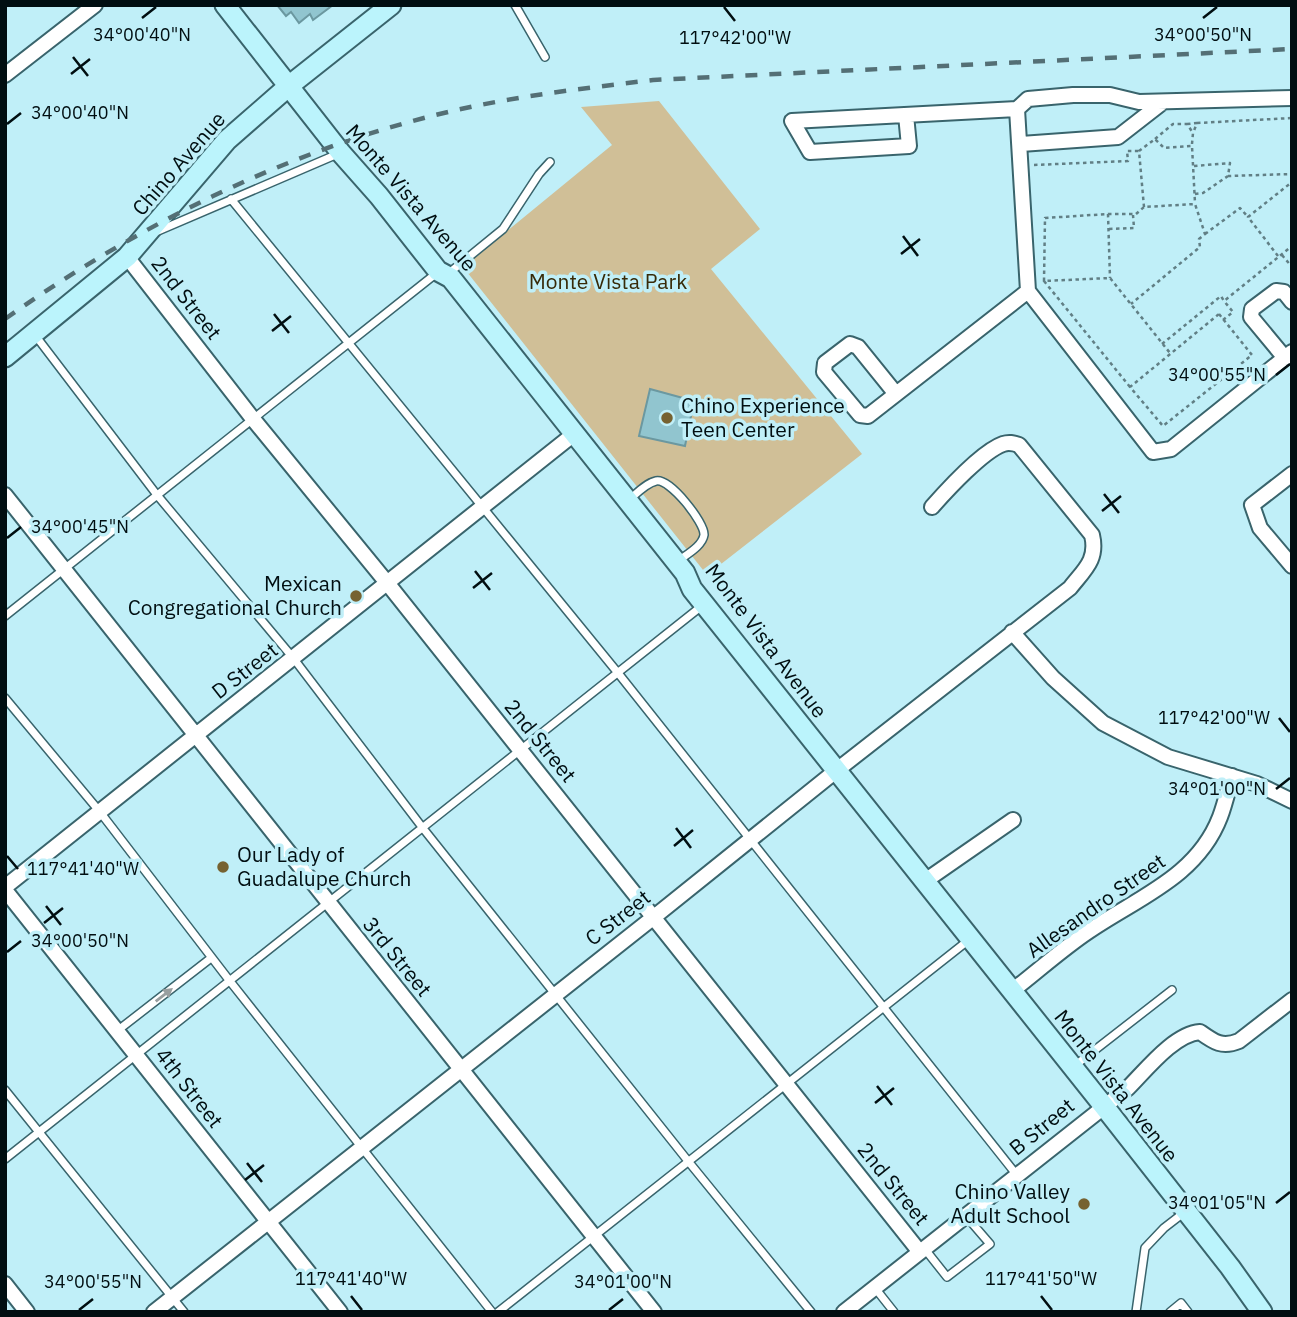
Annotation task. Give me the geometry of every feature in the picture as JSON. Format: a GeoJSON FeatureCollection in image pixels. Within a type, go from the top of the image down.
{"type":"FeatureCollection","features":[{"type":"Feature","properties":{"kind":"street"},"geometry":{"type":"LineString","coordinates":[[5,75],[95,5]]}},
{"type":"Feature","properties":{"kind":"street","name":"Monte Vista Avenue"},"geometry":{"type":"LineString","coordinates":[[225,5],[341,153],[442,273],[451,278],[628,501],[677,563],[704,604],[1103,1105],[1262,1312]]}},
{"type":"Feature","properties":{"kind":"street","name":"Chino Avenue"},"geometry":{"type":"LineString","coordinates":[[5,357],[127,257],[227,140],[290,85],[391,5]]}},
{"type":"Feature","properties":{"kind":"street"},"geometry":{"type":"LineString","coordinates":[[906,115],[909,146],[810,152],[792,121],[1017,108],[1028,99],[1073,95],[1110,95],[1139,102],[1292,98]]}},
{"type":"Feature","properties":{"kind":"street"},"geometry":{"type":"LineString","coordinates":[[1021,144],[1118,137],[1163,102]]}},
{"type":"Feature","properties":{"kind":"street"},"geometry":{"type":"LineString","coordinates":[[1017,108],[1027,291],[1153,452],[1171,449],[1288,355],[1251,317],[1252,309],[1276,291],[1284,292],[1292,302]]}},
{"type":"Feature","properties":{"kind":"street","name":"2nd Street"},"geometry":{"type":"LineString","coordinates":[[127,257],[253,419],[921,1249]]}},
{"type":"Feature","properties":{"kind":"street"},"geometry":{"type":"LineString","coordinates":[[896,394],[858,347],[850,344],[825,363],[824,372],[860,415],[868,416],[896,394],[1027,291]]}},
{"type":"Feature","properties":{"kind":"street","name":"D Street"},"geometry":{"type":"LineString","coordinates":[[5,889],[574,434]]}},
{"type":"Feature","properties":{"kind":"street","name":"C Street"},"geometry":{"type":"LineString","coordinates":[[154,1312],[836,770],[1070,589],[1092,560],[1095,547],[1092,535],[1019,445],[1011,442],[1000,445],[952,483],[932,506]]}},
{"type":"Feature","properties":{"kind":"street"},"geometry":{"type":"LineString","coordinates":[[1292,474],[1252,505],[1260,528],[1292,566]]}},
{"type":"Feature","properties":{"kind":"street","name":"3rd Street"},"geometry":{"type":"LineString","coordinates":[[5,495],[654,1312]]}},
{"type":"Feature","properties":{"kind":"street"},"geometry":{"type":"LineString","coordinates":[[1012,632],[1053,678],[1103,723],[1168,757],[1257,784],[1292,801]]}},
{"type":"Feature","properties":{"kind":"street","name":"Allesandro Street"},"geometry":{"type":"LineString","coordinates":[[1012,991],[1088,931],[1167,884],[1183,871],[1210,838],[1220,818],[1232,776]]}},
{"type":"Feature","properties":{"kind":"street"},"geometry":{"type":"LineString","coordinates":[[925,881],[1013,820]]}},
{"type":"Feature","properties":{"kind":"street","name":"4th Street"},"geometry":{"type":"LineString","coordinates":[[5,889],[340,1312]]}},
{"type":"Feature","properties":{"kind":"street","name":"B Street"},"geometry":{"type":"LineString","coordinates":[[844,1312],[1103,1105],[1128,1088],[1151,1063],[1185,1036],[1200,1032],[1219,1045],[1229,1045],[1239,1041],[1292,1000]]}},
{"type":"Feature","properties":{"kind":"street"},"geometry":{"type":"LineString","coordinates":[[5,1284],[27,1312]]}},
{"type":"Feature","properties":{"kind":"lane"},"geometry":{"type":"LineString","coordinates":[[515,5],[545,57]]}},
{"type":"Feature","properties":{"kind":"lane"},"geometry":{"type":"LineString","coordinates":[[145,238],[177,221],[341,153]]}},
{"type":"Feature","properties":{"kind":"lane"},"geometry":{"type":"LineString","coordinates":[[5,615],[347,343],[503,229],[538,174],[550,162]]}},
{"type":"Feature","properties":{"kind":"lane"},"geometry":{"type":"LineString","coordinates":[[231,199],[618,673],[1016,1174]]}},
{"type":"Feature","properties":{"kind":"lane"},"geometry":{"type":"LineString","coordinates":[[34,334],[158,495],[294,659],[422,827],[811,1312]]}},
{"type":"Feature","properties":{"kind":"lane"},"geometry":{"type":"LineString","coordinates":[[628,501],[655,481],[665,481],[699,521],[704,537],[700,544],[677,563]]}},
{"type":"Feature","properties":{"kind":"lane"},"geometry":{"type":"LineString","coordinates":[[5,1158],[704,604]]}},
{"type":"Feature","properties":{"kind":"lane"},"geometry":{"type":"LineString","coordinates":[[5,698],[100,812],[211,958],[492,1312]]}},
{"type":"Feature","properties":{"kind":"lane"},"geometry":{"type":"LineString","coordinates":[[498,1312],[970,939]]}},
{"type":"Feature","properties":{"kind":"lane"},"geometry":{"type":"LineString","coordinates":[[117,1031],[211,958]]}},
{"type":"Feature","properties":{"kind":"lane"},"geometry":{"type":"LineString","coordinates":[[1073,1067],[1172,990]]}},
{"type":"Feature","properties":{"kind":"lane"},"geometry":{"type":"LineString","coordinates":[[5,1090],[184,1312]]}},
{"type":"Feature","properties":{"kind":"lane"},"geometry":{"type":"LineString","coordinates":[[1136,1312],[1145,1248],[1164,1228],[1186,1211]]}},
{"type":"Feature","properties":{"kind":"lane"},"geometry":{"type":"LineString","coordinates":[[921,1249],[947,1277],[968,1263],[990,1244],[965,1214]]}},
{"type":"Feature","properties":{"kind":"lane"},"geometry":{"type":"LineString","coordinates":[[874,1287],[894,1312]]}},
{"type":"Feature","properties":{"kind":"lane"},"geometry":{"type":"LineString","coordinates":[[1170,1312],[1181,1303],[1188,1312]]}},
{"type":"Feature","properties":{"kind":"path"},"geometry":{"type":"LineString","coordinates":[[1022,166],[1128,161],[1127,151],[1139,151],[1173,124],[1292,118]]}},
{"type":"Feature","properties":{"kind":"path"},"geometry":{"type":"LineString","coordinates":[[1197,123],[1192,145],[1194,194],[1205,234]]}},
{"type":"Feature","properties":{"kind":"path"},"geometry":{"type":"LineString","coordinates":[[1187,124],[1193,133]]}},
{"type":"Feature","properties":{"kind":"path"},"geometry":{"type":"LineString","coordinates":[[1155,139],[1164,148],[1192,145]]}},
{"type":"Feature","properties":{"kind":"path"},"geometry":{"type":"LineString","coordinates":[[1139,151],[1144,207]]}},
{"type":"Feature","properties":{"kind":"path"},"geometry":{"type":"LineString","coordinates":[[1193,166],[1230,163],[1228,176]]}},
{"type":"Feature","properties":{"kind":"path"},"geometry":{"type":"LineString","coordinates":[[1194,194],[1203,193],[1228,176],[1292,174]]}},
{"type":"Feature","properties":{"kind":"path"},"geometry":{"type":"LineString","coordinates":[[1248,217],[1292,182]]}},
{"type":"Feature","properties":{"kind":"path"},"geometry":{"type":"LineString","coordinates":[[1130,387],[1219,314],[1252,355],[1163,426],[1130,387],[1044,281],[1045,218],[1133,214],[1144,207],[1195,204]]}},
{"type":"Feature","properties":{"kind":"path"},"geometry":{"type":"LineString","coordinates":[[1131,304],[1200,247],[1199,239],[1240,208],[1292,267]]}},
{"type":"Feature","properties":{"kind":"path"},"geometry":{"type":"LineString","coordinates":[[1108,214],[1110,278],[1171,354]]}},
{"type":"Feature","properties":{"kind":"path"},"geometry":{"type":"LineString","coordinates":[[1109,229],[1134,228],[1133,214]]}},
{"type":"Feature","properties":{"kind":"path"},"geometry":{"type":"LineString","coordinates":[[1224,301],[1292,246]]}},
{"type":"Feature","properties":{"kind":"path"},"geometry":{"type":"LineString","coordinates":[[1044,281],[1110,278]]}},
{"type":"Feature","properties":{"kind":"path"},"geometry":{"type":"LineString","coordinates":[[1163,344],[1221,296],[1233,312],[1223,320]]}},
{"type":"Feature","properties":{"kind":"green space","name":"Monte Vista Park"},"geometry":{"type":"Polygon","coordinates":[[[659,101],[760,229],[711,269],[862,454],[707,575],[463,267],[612,145],[581,107],[659,101]]]}},
{"type":"Feature","properties":{"kind":"building"},"geometry":{"type":"Polygon","coordinates":[[[277,5],[333,5],[313,20],[310,14],[299,23],[291,12],[286,16],[277,5]]]}},
{"type":"Feature","properties":{"kind":"building","name":"Chino Experience Teen Center"},"geometry":{"type":"Polygon","coordinates":[[[650,389],[694,401],[685,446],[639,436],[650,389]]]}},
{"type":"Feature","properties":{"kind":"railway"},"geometry":{"type":"LineString","coordinates":[[5,319],[114,249],[229,188],[350,140],[475,106],[542,94],[653,80],[1292,49]]}},
{"type":"Feature","properties":{"kind":"place","name":"Chino Experience Teen Center"},"geometry":{"type":"Point","coordinates":[667,418]}},
{"type":"Feature","properties":{"kind":"place","name":"Mexican Congregational Church"},"geometry":{"type":"Point","coordinates":[356,596]}},
{"type":"Feature","properties":{"kind":"place","name":"Our Lady of Guadalupe Church"},"geometry":{"type":"Point","coordinates":[223,867]}},
{"type":"Feature","properties":{"kind":"place","name":"Chino Valley Adult School"},"geometry":{"type":"Point","coordinates":[1084,1204]}}]}
